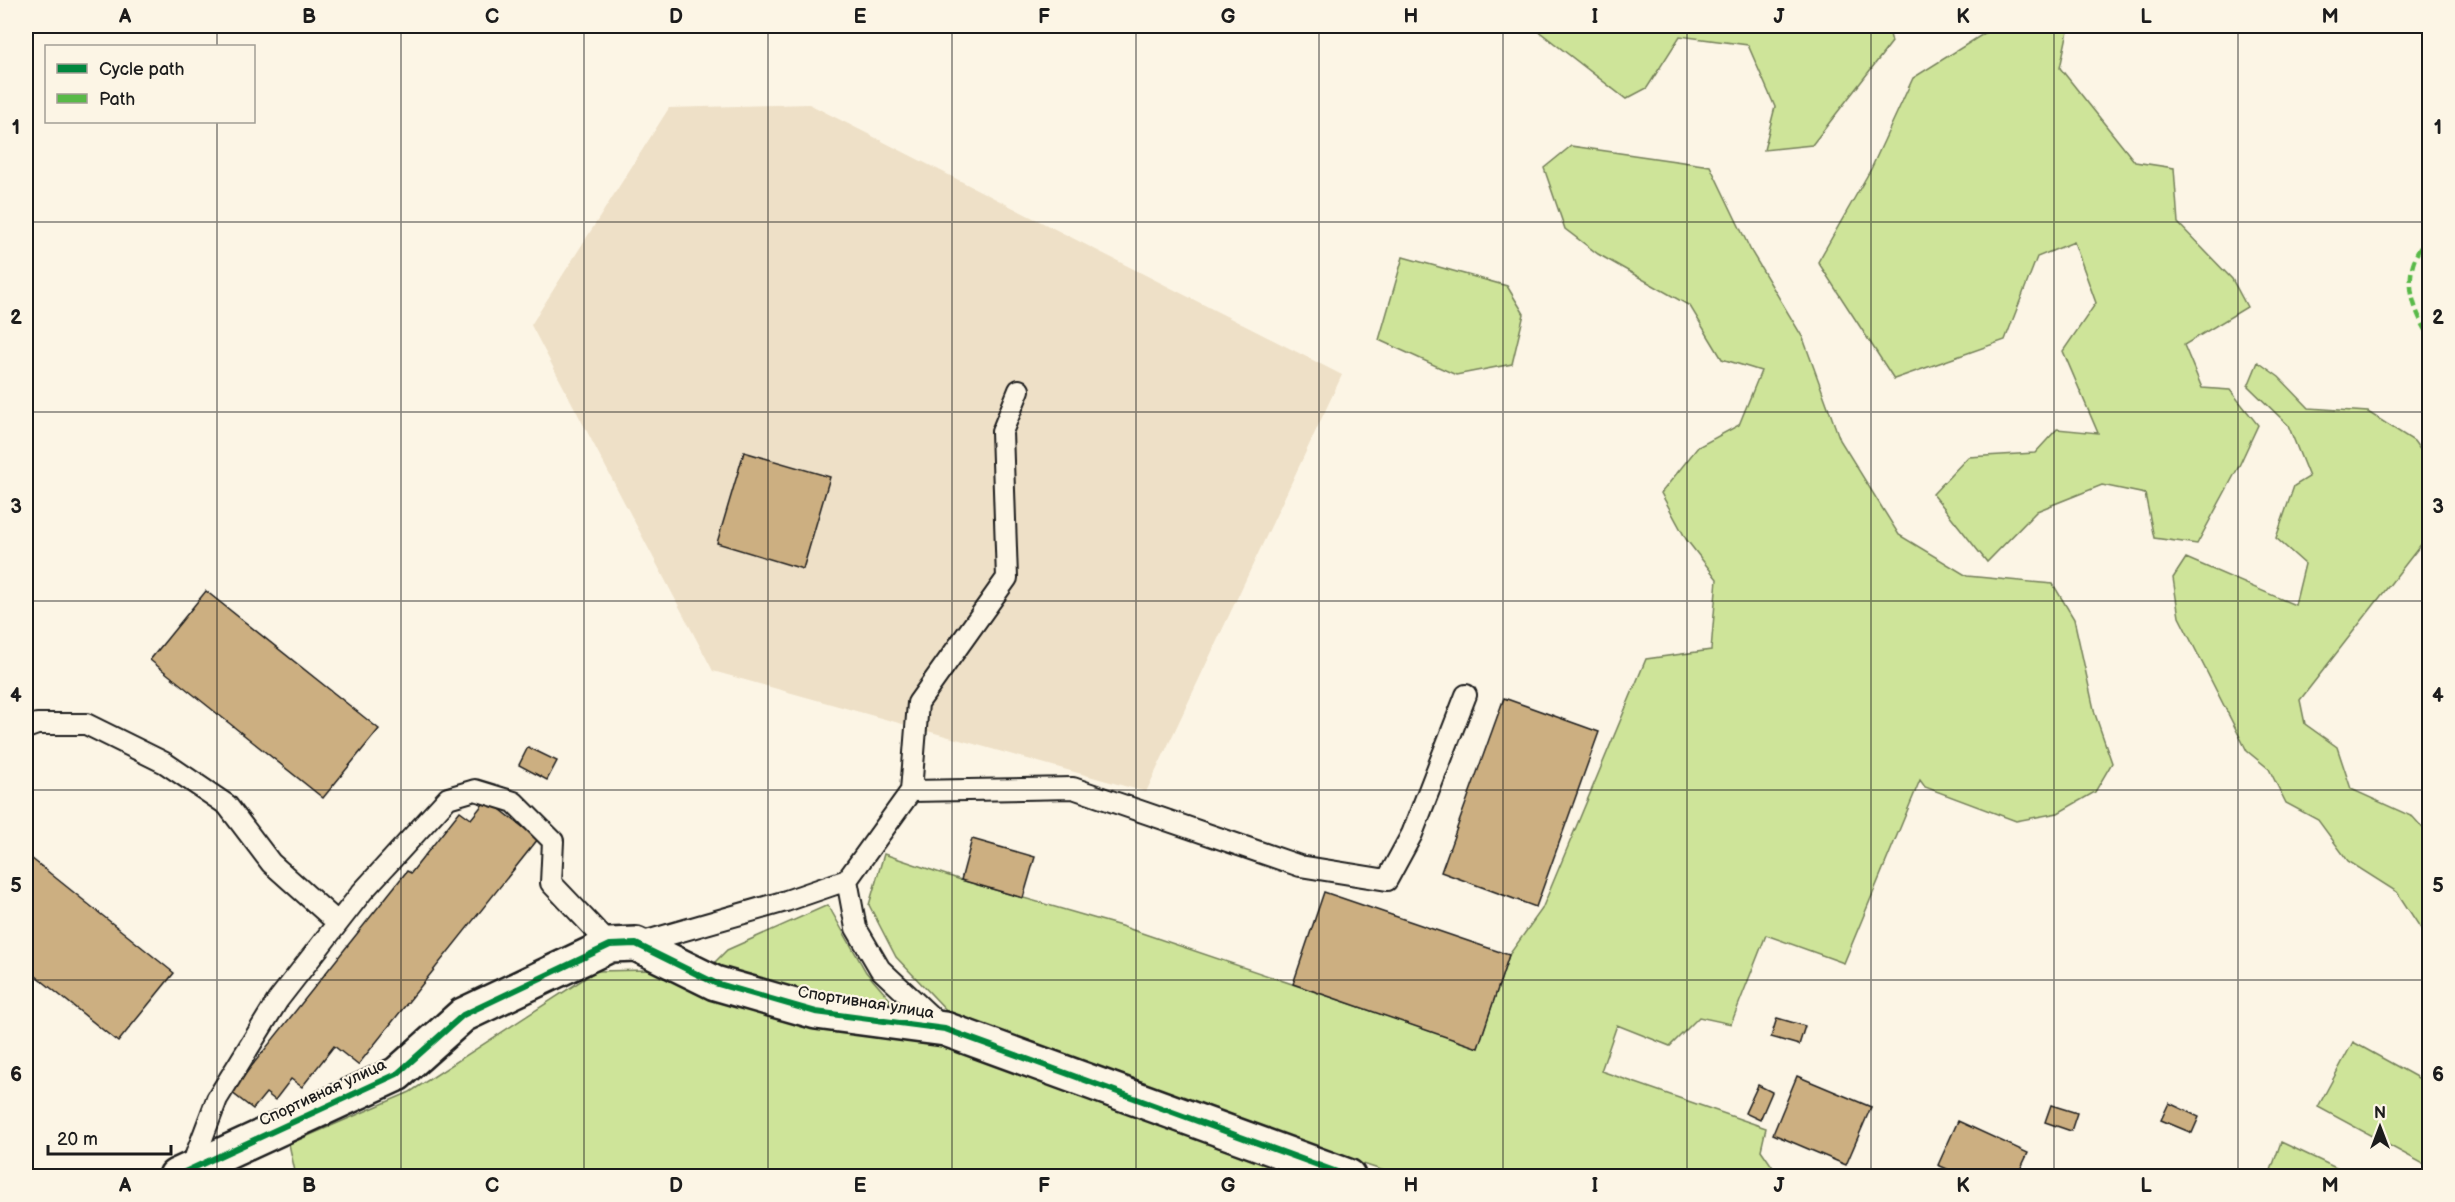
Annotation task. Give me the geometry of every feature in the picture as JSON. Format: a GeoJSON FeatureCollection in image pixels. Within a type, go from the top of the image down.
{"type":"FeatureCollection","features":[{"type":"Feature","properties":{"kind":"street","name":"Спортивная улица"},"geometry":{"type":"LineString","coordinates":[[183,1172],[321,1112],[397,1074],[463,1015],[623,944],[715,983],[816,1012],[945,1029],[1348,1176]]}},
{"type":"Feature","properties":{"kind":"lane"},"geometry":{"type":"LineString","coordinates":[[183,1172],[217,1099],[278,1000],[362,892],[448,798],[475,790],[514,802],[553,841],[551,883],[623,944],[786,901],[847,880],[911,791],[918,703],[1007,578],[1002,432],[1019,390]]}},
{"type":"Feature","properties":{"kind":"lane"},"geometry":{"type":"LineString","coordinates":[[911,791],[1073,788],[1300,866],[1387,880],[1412,834],[1466,695]]}},
{"type":"Feature","properties":{"kind":"lane"},"geometry":{"type":"LineString","coordinates":[[26,728],[37,724],[86,724],[165,763],[227,805],[271,863],[338,923]]}},
{"type":"Feature","properties":{"kind":"lane"},"geometry":{"type":"LineString","coordinates":[[847,880],[856,928],[880,969],[945,1029]]}},
{"type":"Feature","properties":{"kind":"shaded area"},"geometry":{"type":"Polygon","coordinates":[[[809,104],[1342,375],[1146,792],[713,671],[531,325],[669,108],[809,104]]]}},
{"type":"Feature","properties":{"kind":"green space"},"geometry":{"type":"Polygon","coordinates":[[[1532,26],[1888,26],[1892,42],[1812,145],[1764,150],[1775,107],[1748,45],[1680,36],[1647,88],[1626,99],[1532,26]]]}},
{"type":"Feature","properties":{"kind":"green space"},"geometry":{"type":"Polygon","coordinates":[[[1996,26],[2069,26],[2060,68],[2135,162],[2174,168],[2178,223],[2232,279],[2247,307],[2184,345],[2202,388],[2230,390],[2258,425],[2197,544],[2154,538],[2145,494],[2102,485],[2037,511],[1987,562],[1933,494],[1968,457],[2035,453],[2057,429],[2098,433],[2063,351],[2096,303],[2074,242],[2037,257],[2005,340],[1894,379],[1818,262],[1871,169],[1913,78],[1996,26]]]}},
{"type":"Feature","properties":{"kind":"green space"},"geometry":{"type":"Polygon","coordinates":[[[1571,146],[1710,166],[1751,251],[1803,338],[1840,440],[1899,535],[1967,576],[2053,584],[2074,619],[2095,714],[2112,763],[2095,792],[2058,813],[2016,821],[1925,787],[1920,780],[1844,963],[1766,935],[1731,1024],[1699,1017],[1670,1046],[1617,1025],[1601,1071],[1766,1128],[1761,1150],[1774,1169],[1792,1176],[1400,1176],[1255,1129],[952,1016],[896,957],[869,905],[884,854],[961,880],[1121,926],[1478,1047],[1509,955],[1542,909],[1646,659],[1711,650],[1717,579],[1686,539],[1661,493],[1698,447],[1739,425],[1761,371],[1722,359],[1690,306],[1598,254],[1565,229],[1544,168],[1571,146]]]}},
{"type":"Feature","properties":{"kind":"green space"},"geometry":{"type":"Polygon","coordinates":[[[1403,257],[1507,286],[1524,314],[1512,364],[1456,375],[1379,340],[1403,257]]]}},
{"type":"Feature","properties":{"kind":"green space"},"geometry":{"type":"Polygon","coordinates":[[[2258,362],[2279,377],[2309,408],[2368,412],[2414,441],[2429,462],[2430,533],[2300,700],[2305,724],[2337,747],[2351,789],[2413,817],[2429,835],[2429,941],[2397,892],[2348,861],[2318,820],[2286,803],[2269,769],[2247,751],[2179,617],[2173,578],[2186,558],[2295,605],[2305,564],[2276,538],[2294,486],[2309,477],[2288,425],[2248,386],[2258,362]]]}},
{"type":"Feature","properties":{"kind":"green space"},"geometry":{"type":"Polygon","coordinates":[[[828,905],[866,972],[892,1002],[856,1005],[712,965],[727,950],[828,905]]]}},
{"type":"Feature","properties":{"kind":"green space"},"geometry":{"type":"Polygon","coordinates":[[[650,970],[799,1022],[953,1046],[1266,1159],[1292,1176],[296,1176],[289,1144],[410,1092],[596,971],[650,970]]]}},
{"type":"Feature","properties":{"kind":"green space"},"geometry":{"type":"Polygon","coordinates":[[[2353,1042],[2429,1084],[2429,1167],[2318,1107],[2353,1042]]]}},
{"type":"Feature","properties":{"kind":"green space"},"geometry":{"type":"Polygon","coordinates":[[[2281,1142],[2353,1176],[2269,1176],[2281,1142]]]}},
{"type":"Feature","properties":{"kind":"building"},"geometry":{"type":"Polygon","coordinates":[[[744,452],[830,477],[803,569],[717,543],[744,452]]]}},
{"type":"Feature","properties":{"kind":"building"},"geometry":{"type":"Polygon","coordinates":[[[206,591],[379,729],[323,798],[150,660],[206,591]]]}},
{"type":"Feature","properties":{"kind":"building"},"geometry":{"type":"Polygon","coordinates":[[[1504,698],[1599,732],[1536,907],[1441,872],[1504,698]]]}},
{"type":"Feature","properties":{"kind":"building"},"geometry":{"type":"Polygon","coordinates":[[[528,747],[557,761],[547,780],[519,765],[528,747]]]}},
{"type":"Feature","properties":{"kind":"building"},"geometry":{"type":"Polygon","coordinates":[[[487,799],[538,839],[358,1065],[334,1046],[302,1087],[291,1079],[275,1100],[266,1093],[253,1109],[231,1092],[407,871],[411,873],[460,811],[471,819],[487,799]]]}},
{"type":"Feature","properties":{"kind":"building"},"geometry":{"type":"Polygon","coordinates":[[[972,839],[1035,857],[1023,898],[961,880],[972,839]]]}},
{"type":"Feature","properties":{"kind":"building"},"geometry":{"type":"Polygon","coordinates":[[[26,854],[174,973],[118,1042],[26,968],[26,854]]]}},
{"type":"Feature","properties":{"kind":"building"},"geometry":{"type":"Polygon","coordinates":[[[1324,892],[1509,955],[1478,1048],[1293,984],[1324,892]]]}},
{"type":"Feature","properties":{"kind":"building"},"geometry":{"type":"Polygon","coordinates":[[[1777,1018],[1805,1026],[1799,1045],[1771,1037],[1777,1018]]]}},
{"type":"Feature","properties":{"kind":"building"},"geometry":{"type":"Polygon","coordinates":[[[1797,1076],[1871,1107],[1846,1165],[1773,1134],[1797,1076]]]}},
{"type":"Feature","properties":{"kind":"building"},"geometry":{"type":"Polygon","coordinates":[[[1758,1085],[1772,1092],[1760,1120],[1745,1113],[1758,1085]]]}},
{"type":"Feature","properties":{"kind":"building"},"geometry":{"type":"Polygon","coordinates":[[[2169,1103],[2199,1117],[2192,1133],[2161,1120],[2169,1103]]]}},
{"type":"Feature","properties":{"kind":"building"},"geometry":{"type":"Polygon","coordinates":[[[2051,1105],[2077,1113],[2071,1131],[2045,1122],[2051,1105]]]}},
{"type":"Feature","properties":{"kind":"building"},"geometry":{"type":"Polygon","coordinates":[[[1958,1121],[2028,1153],[2017,1176],[1949,1176],[1952,1171],[1938,1165],[1958,1121]]]}},
{"type":"Feature","properties":{"kind":"marked path"},"geometry":{"type":"LineString","coordinates":[[2430,237],[2414,260],[2411,272],[2413,299],[2430,336]]}},
{"type":"Feature","properties":{"kind":"cycle path"},"geometry":{"type":"LineString","coordinates":[[176,1176],[397,1074],[463,1015],[610,945],[636,944],[715,983],[816,1012],[945,1029],[1348,1176]]}}]}
